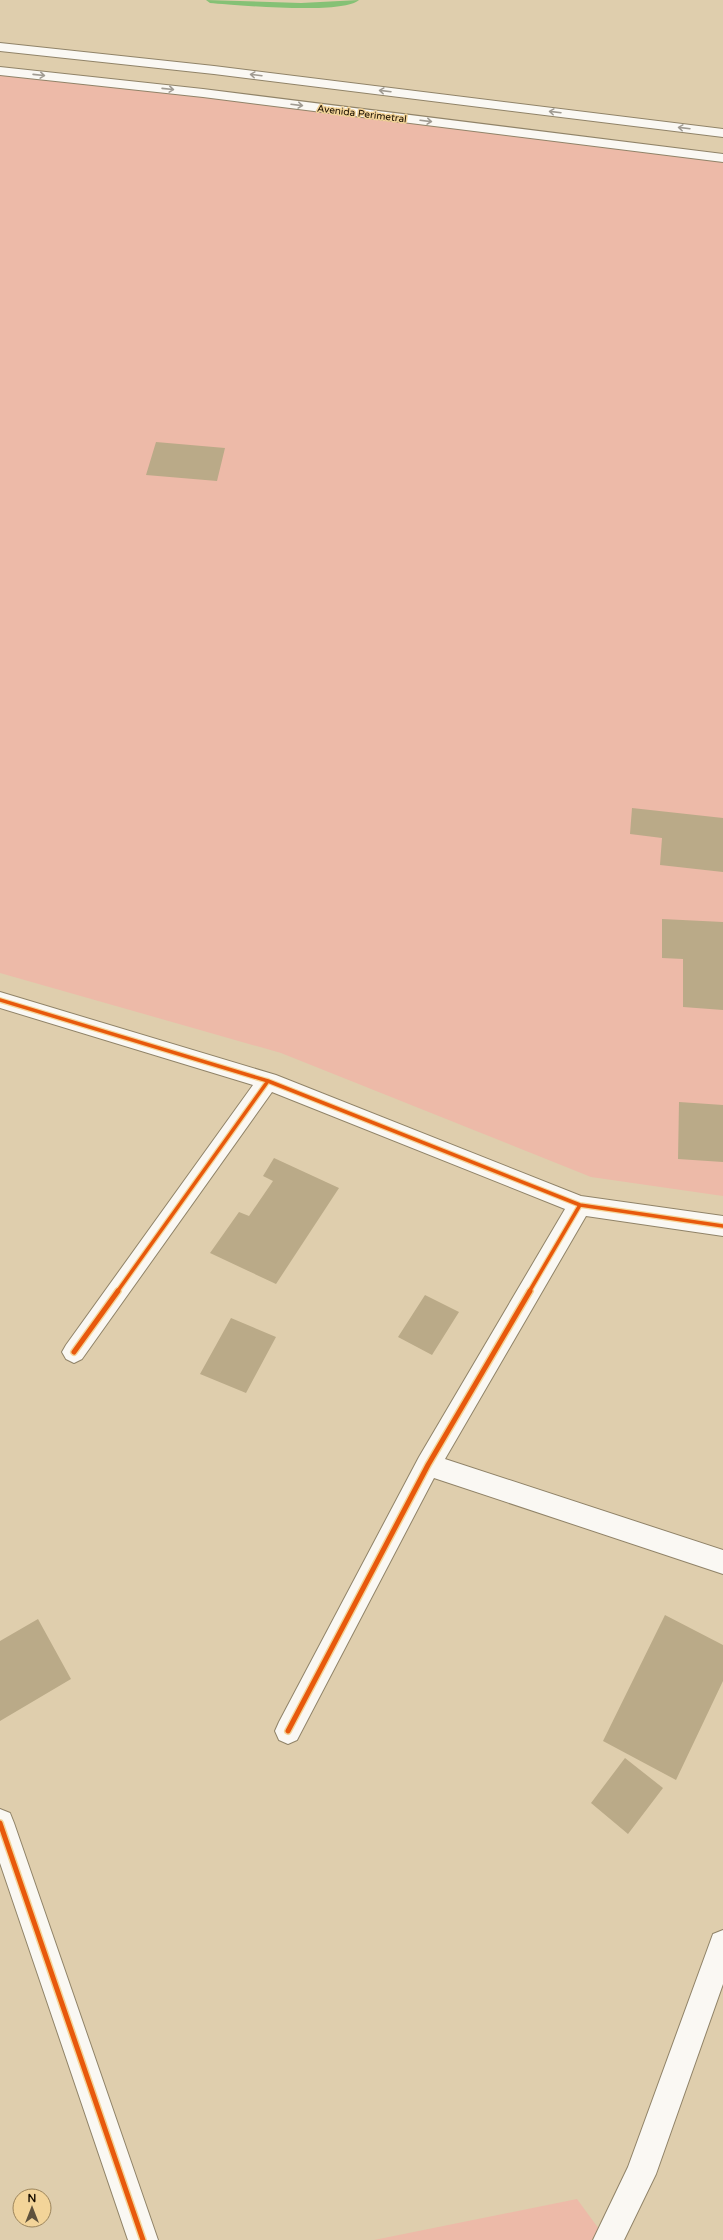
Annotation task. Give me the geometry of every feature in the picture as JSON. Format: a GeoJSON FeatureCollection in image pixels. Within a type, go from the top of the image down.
{"type":"FeatureCollection","features":[{"type":"Feature","properties":{"kind":"street"},"geometry":{"type":"LineString","coordinates":[[0,47],[214,70],[723,133]]}},
{"type":"Feature","properties":{"kind":"street","name":"Avenida Perimetral"},"geometry":{"type":"LineString","coordinates":[[0,71],[203,93],[723,158]]}},
{"type":"Feature","properties":{"kind":"street"},"geometry":{"type":"LineString","coordinates":[[0,1000],[268,1081],[580,1205],[723,1226]]}},
{"type":"Feature","properties":{"kind":"street"},"geometry":{"type":"LineString","coordinates":[[74,1352],[268,1081]]}},
{"type":"Feature","properties":{"kind":"street"},"geometry":{"type":"LineString","coordinates":[[288,1731],[428,1465],[580,1205]]}},
{"type":"Feature","properties":{"kind":"street"},"geometry":{"type":"LineString","coordinates":[[428,1465],[723,1562]]}},
{"type":"Feature","properties":{"kind":"street"},"geometry":{"type":"LineString","coordinates":[[0,1823],[144,2240]]}},
{"type":"Feature","properties":{"kind":"street"},"geometry":{"type":"LineString","coordinates":[[608,2240],[641,2174],[723,1944]]}},
{"type":"Feature","properties":{"kind":"shaded area"},"geometry":{"type":"Polygon","coordinates":[[[0,69],[723,159],[723,1196],[591,1177],[281,1053],[0,973],[0,69]]]}},
{"type":"Feature","properties":{"kind":"shaded area"},"geometry":{"type":"Polygon","coordinates":[[[577,2199],[607,2240],[374,2240],[577,2199]]]}},
{"type":"Feature","properties":{"kind":"building"},"geometry":{"type":"Polygon","coordinates":[[[156,442],[225,448],[217,481],[146,475],[156,442]]]}},
{"type":"Feature","properties":{"kind":"building"},"geometry":{"type":"Polygon","coordinates":[[[632,808],[723,818],[723,872],[660,865],[662,838],[630,834],[632,808]]]}},
{"type":"Feature","properties":{"kind":"building"},"geometry":{"type":"Polygon","coordinates":[[[662,919],[723,922],[723,1010],[683,1007],[683,959],[662,958],[662,919]]]}},
{"type":"Feature","properties":{"kind":"building"},"geometry":{"type":"Polygon","coordinates":[[[679,1102],[723,1105],[723,1162],[678,1159],[679,1102]]]}},
{"type":"Feature","properties":{"kind":"building"},"geometry":{"type":"Polygon","coordinates":[[[274,1158],[339,1188],[276,1284],[210,1253],[239,1212],[249,1216],[273,1181],[263,1176],[274,1158]]]}},
{"type":"Feature","properties":{"kind":"building"},"geometry":{"type":"Polygon","coordinates":[[[425,1295],[459,1312],[432,1355],[398,1337],[425,1295]]]}},
{"type":"Feature","properties":{"kind":"building"},"geometry":{"type":"Polygon","coordinates":[[[231,1318],[276,1337],[246,1393],[200,1374],[231,1318]]]}},
{"type":"Feature","properties":{"kind":"building"},"geometry":{"type":"Polygon","coordinates":[[[665,1615],[723,1645],[723,1681],[676,1780],[603,1741],[665,1615]]]}},
{"type":"Feature","properties":{"kind":"building"},"geometry":{"type":"Polygon","coordinates":[[[38,1619],[71,1679],[0,1721],[0,1641],[38,1619]]]}},
{"type":"Feature","properties":{"kind":"building"},"geometry":{"type":"Polygon","coordinates":[[[625,1758],[663,1788],[628,1834],[591,1803],[625,1758]]]}},
{"type":"Feature","properties":{"kind":"waterway"},"geometry":{"type":"LineString","coordinates":[[210,0],[282,6],[319,5],[355,0]]}},
{"type":"Feature","properties":{"kind":"cycle path"},"geometry":{"type":"LineString","coordinates":[[0,1000],[268,1081],[580,1205],[723,1226]]}},
{"type":"Feature","properties":{"kind":"cycle path"},"geometry":{"type":"LineString","coordinates":[[74,1352],[268,1081]]}},
{"type":"Feature","properties":{"kind":"cycle path"},"geometry":{"type":"LineString","coordinates":[[288,1731],[428,1465],[580,1205]]}},
{"type":"Feature","properties":{"kind":"cycle path"},"geometry":{"type":"LineString","coordinates":[[0,1823],[143,2240]]}}]}
